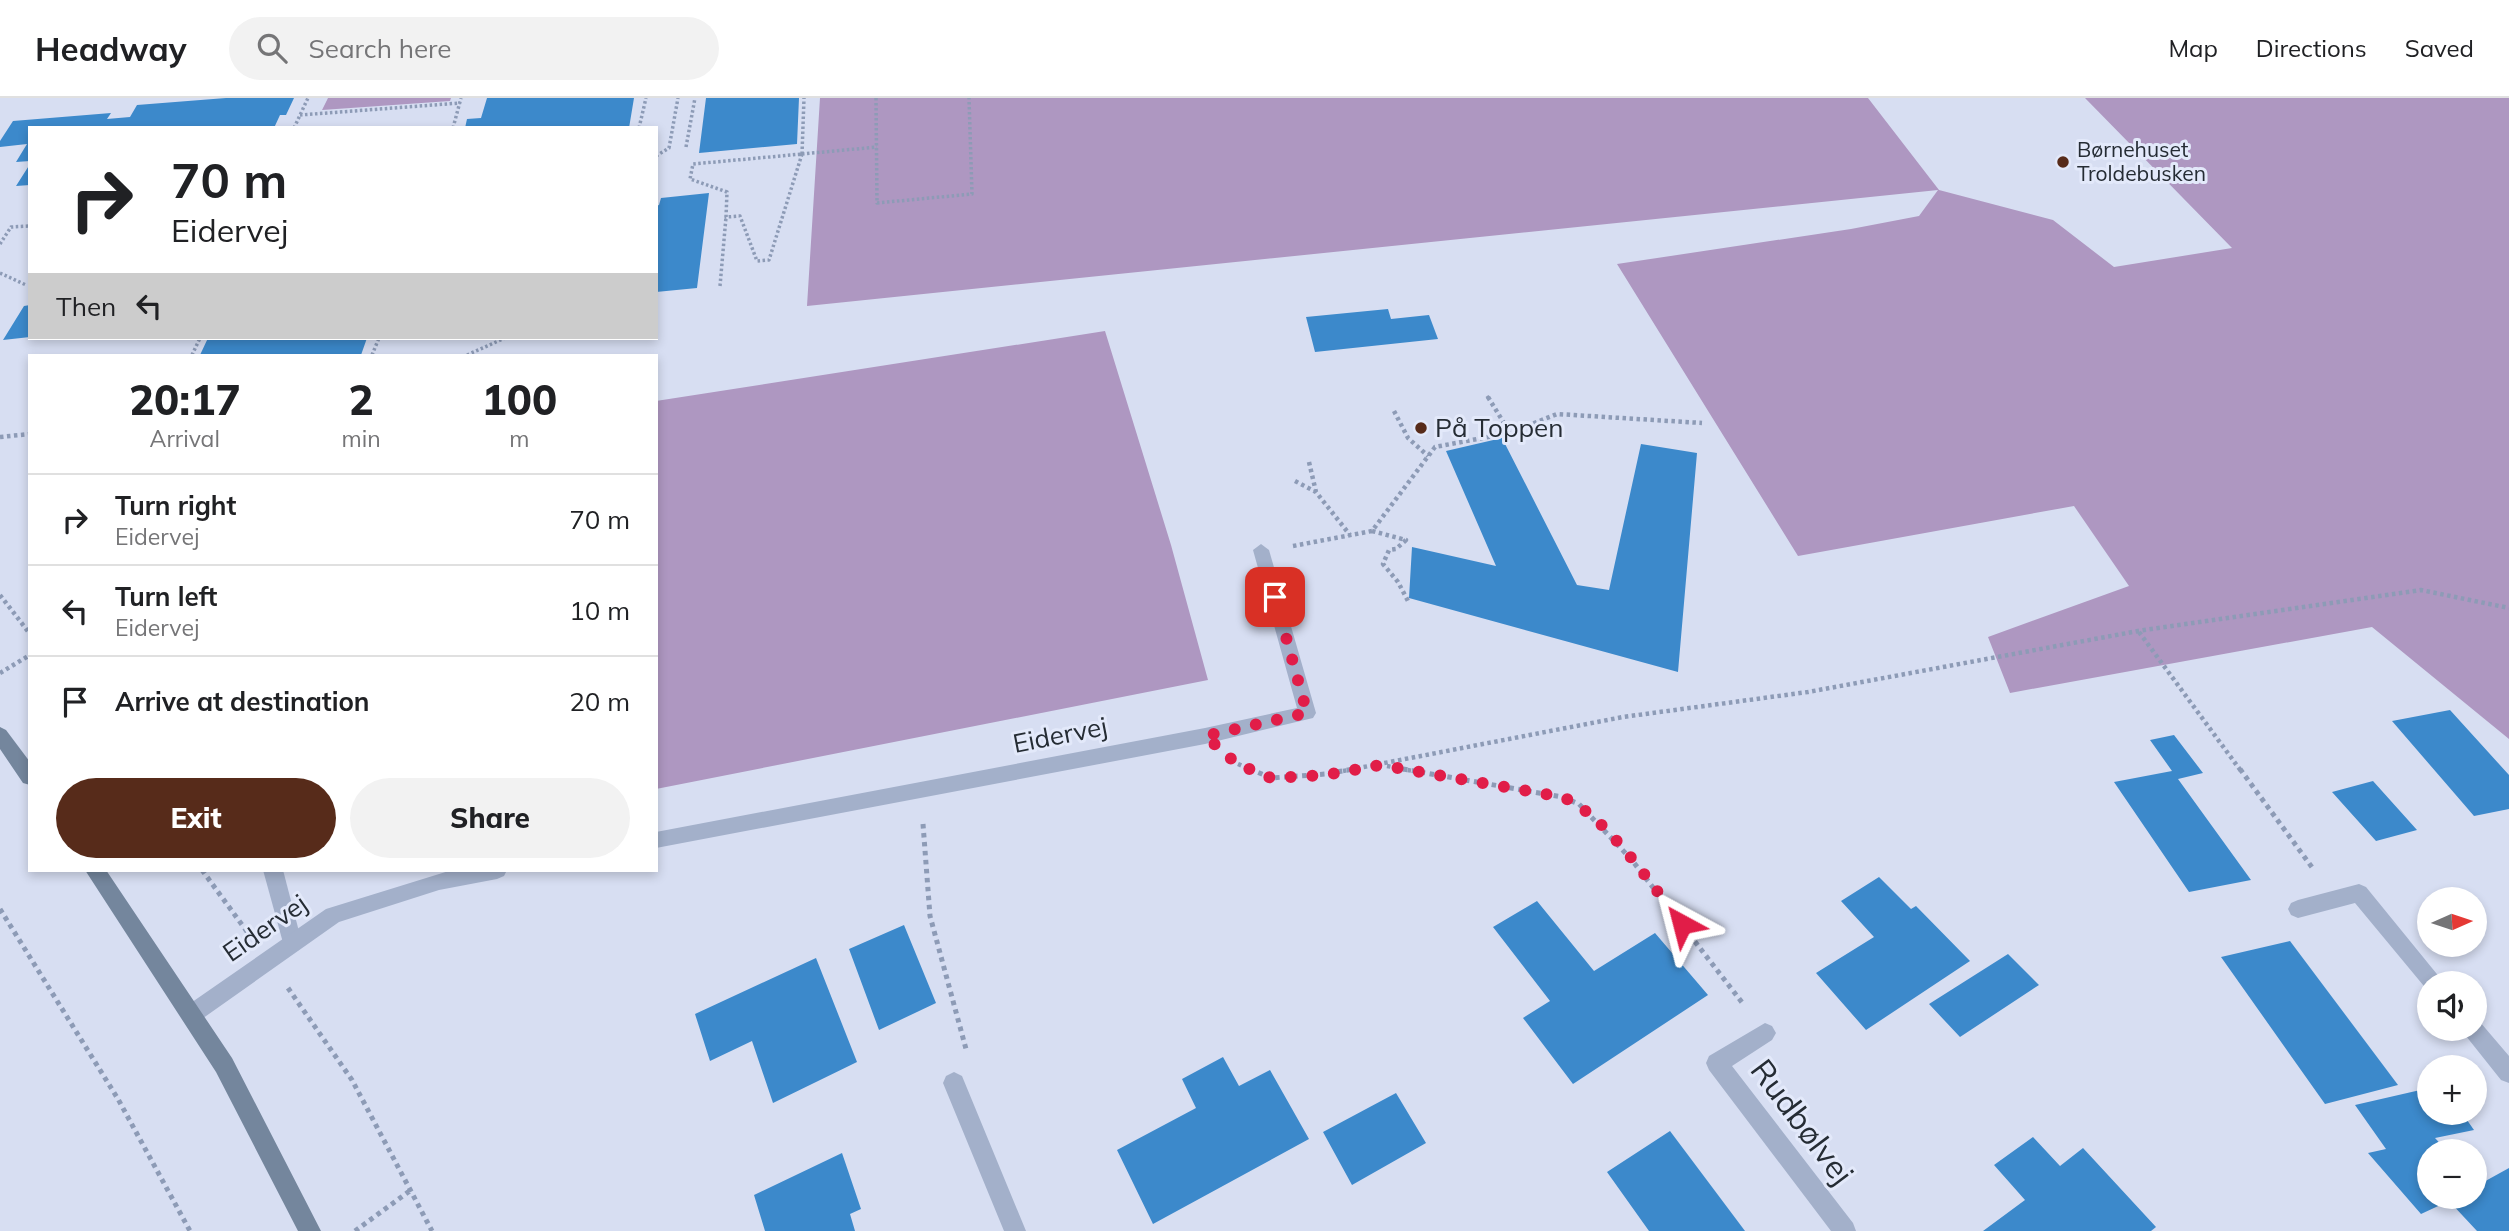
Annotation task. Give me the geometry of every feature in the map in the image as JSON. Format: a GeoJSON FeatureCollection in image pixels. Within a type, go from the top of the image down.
{"type":"FeatureCollection","features":[{"type":"Feature","properties":{"kind":"street","name":"Eidervej"},"geometry":{"type":"LineString","coordinates":[[658,840],[1205,736],[1307,713],[1261,550]]}},
{"type":"Feature","properties":{"kind":"street"},"geometry":{"type":"LineString","coordinates":[[0,735],[28,774]]}},
{"type":"Feature","properties":{"kind":"street"},"geometry":{"type":"LineString","coordinates":[[96,872],[192,1014],[251,1112],[310,1231]]}},
{"type":"Feature","properties":{"kind":"street"},"geometry":{"type":"LineString","coordinates":[[274,872],[292,943]]}},
{"type":"Feature","properties":{"kind":"street","name":"Eidervej"},"geometry":{"type":"LineString","coordinates":[[192,1014],[334,915],[439,881],[486,872]]}},
{"type":"Feature","properties":{"kind":"street"},"geometry":{"type":"LineString","coordinates":[[2298,909],[2359,893],[2424,971]]}},
{"type":"Feature","properties":{"kind":"street","name":"Rudbølvej"},"geometry":{"type":"LineString","coordinates":[[1765,1033],[1717,1063],[1845,1231]]}},
{"type":"Feature","properties":{"kind":"street"},"geometry":{"type":"LineString","coordinates":[[2483,1041],[2509,1073]]}},
{"type":"Feature","properties":{"kind":"street"},"geometry":{"type":"LineString","coordinates":[[954,1083],[1015,1231]]}},
{"type":"Feature","properties":{"kind":"path"},"geometry":{"type":"LineString","coordinates":[[296,126],[308,98]]}},
{"type":"Feature","properties":{"kind":"path"},"geometry":{"type":"LineString","coordinates":[[454,126],[461,98]]}},
{"type":"Feature","properties":{"kind":"path"},"geometry":{"type":"LineString","coordinates":[[639,126],[646,98]]}},
{"type":"Feature","properties":{"kind":"path"},"geometry":{"type":"LineString","coordinates":[[658,155],[669,148],[678,98]]}},
{"type":"Feature","properties":{"kind":"path"},"geometry":{"type":"LineString","coordinates":[[686,147],[695,98]]}},
{"type":"Feature","properties":{"kind":"path"},"geometry":{"type":"LineString","coordinates":[[726,217],[740,216],[757,261],[769,260],[802,155],[804,98]]}},
{"type":"Feature","properties":{"kind":"path"},"geometry":{"type":"LineString","coordinates":[[876,98],[877,203],[972,194],[969,98]]}},
{"type":"Feature","properties":{"kind":"path"},"geometry":{"type":"LineString","coordinates":[[300,116],[460,103]]}},
{"type":"Feature","properties":{"kind":"path"},"geometry":{"type":"LineString","coordinates":[[720,286],[727,192],[690,179],[693,164],[877,148]]}},
{"type":"Feature","properties":{"kind":"path"},"geometry":{"type":"LineString","coordinates":[[0,244],[11,227],[28,226]]}},
{"type":"Feature","properties":{"kind":"path"},"geometry":{"type":"LineString","coordinates":[[0,274],[26,285]]}},
{"type":"Feature","properties":{"kind":"path"},"geometry":{"type":"LineString","coordinates":[[469,354],[501,340]]}},
{"type":"Feature","properties":{"kind":"path"},"geometry":{"type":"LineString","coordinates":[[1488,396],[1510,433]]}},
{"type":"Feature","properties":{"kind":"path"},"geometry":{"type":"LineString","coordinates":[[1394,411],[1408,438],[1428,456]]}},
{"type":"Feature","properties":{"kind":"path"},"geometry":{"type":"LineString","coordinates":[[1372,530],[1435,447],[1510,433],[1557,414],[1702,423]]}},
{"type":"Feature","properties":{"kind":"path"},"geometry":{"type":"LineString","coordinates":[[0,437],[28,434]]}},
{"type":"Feature","properties":{"kind":"path"},"geometry":{"type":"LineString","coordinates":[[1309,462],[1316,492]]}},
{"type":"Feature","properties":{"kind":"path"},"geometry":{"type":"LineString","coordinates":[[1295,481],[1316,492],[1350,535]]}},
{"type":"Feature","properties":{"kind":"path"},"geometry":{"type":"LineString","coordinates":[[1261,550],[1372,530],[1406,540],[1389,550],[1383,564],[1398,582],[1408,601]]}},
{"type":"Feature","properties":{"kind":"path"},"geometry":{"type":"LineString","coordinates":[[1205,736],[1237,764],[1271,778],[1326,775],[1623,717],[1808,692],[2138,631],[2421,590],[2509,608]]}},
{"type":"Feature","properties":{"kind":"path"},"geometry":{"type":"LineString","coordinates":[[0,595],[28,631]]}},
{"type":"Feature","properties":{"kind":"path"},"geometry":{"type":"LineString","coordinates":[[2138,631],[2335,899]]}},
{"type":"Feature","properties":{"kind":"path"},"geometry":{"type":"LineString","coordinates":[[0,673],[28,656]]}},
{"type":"Feature","properties":{"kind":"path"},"geometry":{"type":"LineString","coordinates":[[1381,765],[1562,797],[1580,804],[1632,859],[1765,1033]]}},
{"type":"Feature","properties":{"kind":"path"},"geometry":{"type":"LineString","coordinates":[[921,790],[930,916],[969,1062],[954,1083]]}},
{"type":"Feature","properties":{"kind":"path"},"geometry":{"type":"LineString","coordinates":[[203,872],[352,1080],[432,1231]]}},
{"type":"Feature","properties":{"kind":"path"},"geometry":{"type":"LineString","coordinates":[[0,909],[118,1100],[190,1231]]}},
{"type":"Feature","properties":{"kind":"path"},"geometry":{"type":"LineString","coordinates":[[355,1231],[411,1190]]}},
{"type":"Feature","properties":{"kind":"shaded area"},"geometry":{"type":"Polygon","coordinates":[[[328,98],[451,98],[450,101],[322,110],[328,98]]]}},
{"type":"Feature","properties":{"kind":"shaded area"},"geometry":{"type":"Polygon","coordinates":[[[820,98],[1868,98],[1939,190],[2053,220],[2114,267],[2232,248],[2085,98],[2509,98],[2509,739],[2372,627],[2010,693],[1988,637],[2129,586],[2074,506],[1798,556],[1617,264],[1851,229],[1919,216],[1938,190],[807,306],[820,98]]]}},
{"type":"Feature","properties":{"kind":"shaded area"},"geometry":{"type":"Polygon","coordinates":[[[1105,331],[1171,545],[1208,680],[658,789],[658,401],[1105,331]]]}},
{"type":"Feature","properties":{"kind":"building"},"geometry":{"type":"Polygon","coordinates":[[[226,98],[294,98],[286,115],[280,115],[275,126],[28,126],[28,161],[16,162],[27,144],[0,147],[0,141],[13,121],[111,113],[107,119],[130,117],[137,105],[226,98]]]}},
{"type":"Feature","properties":{"kind":"building"},"geometry":{"type":"Polygon","coordinates":[[[487,98],[634,98],[629,126],[465,126],[467,119],[481,118],[487,98]]]}},
{"type":"Feature","properties":{"kind":"building"},"geometry":{"type":"Polygon","coordinates":[[[706,98],[799,98],[797,144],[699,153],[706,98]]]}},
{"type":"Feature","properties":{"kind":"building"},"geometry":{"type":"Polygon","coordinates":[[[28,167],[28,185],[16,186],[28,167]]]}},
{"type":"Feature","properties":{"kind":"building"},"geometry":{"type":"Polygon","coordinates":[[[709,193],[697,288],[658,292],[658,205],[661,198],[709,193]]]}},
{"type":"Feature","properties":{"kind":"building"},"geometry":{"type":"Polygon","coordinates":[[[28,305],[28,337],[3,340],[24,306],[28,305]]]}},
{"type":"Feature","properties":{"kind":"building"},"geometry":{"type":"Polygon","coordinates":[[[1388,309],[1391,319],[1429,315],[1438,339],[1315,352],[1306,317],[1388,309]]]}},
{"type":"Feature","properties":{"kind":"building"},"geometry":{"type":"Polygon","coordinates":[[[207,340],[366,340],[361,354],[200,354],[207,340]]]}},
{"type":"Feature","properties":{"kind":"building"},"geometry":{"type":"Polygon","coordinates":[[[1502,438],[1577,585],[1609,590],[1641,444],[1697,453],[1678,672],[1409,598],[1412,547],[1496,566],[1446,451],[1502,438]]]}},
{"type":"Feature","properties":{"kind":"building"},"geometry":{"type":"Polygon","coordinates":[[[2450,710],[2509,775],[2509,809],[2474,816],[2392,721],[2450,710]]]}},
{"type":"Feature","properties":{"kind":"building"},"geometry":{"type":"Polygon","coordinates":[[[2174,735],[2203,773],[2178,779],[2251,880],[2189,892],[2114,782],[2172,771],[2150,740],[2174,735]]]}},
{"type":"Feature","properties":{"kind":"building"},"geometry":{"type":"Polygon","coordinates":[[[2373,781],[2417,830],[2376,841],[2332,792],[2373,781]]]}},
{"type":"Feature","properties":{"kind":"building"},"geometry":{"type":"Polygon","coordinates":[[[1879,877],[1911,909],[1916,906],[1970,961],[1866,1030],[1816,973],[1874,937],[1841,901],[1879,877]]]}},
{"type":"Feature","properties":{"kind":"building"},"geometry":{"type":"Polygon","coordinates":[[[1537,901],[1594,971],[1655,933],[1708,995],[1573,1084],[1523,1018],[1550,1001],[1493,927],[1537,901]]]}},
{"type":"Feature","properties":{"kind":"building"},"geometry":{"type":"Polygon","coordinates":[[[904,925],[936,1003],[879,1030],[849,949],[904,925]]]}},
{"type":"Feature","properties":{"kind":"building"},"geometry":{"type":"Polygon","coordinates":[[[2290,941],[2398,1085],[2325,1104],[2221,957],[2290,941]]]}},
{"type":"Feature","properties":{"kind":"building"},"geometry":{"type":"Polygon","coordinates":[[[2008,954],[2039,985],[1960,1037],[1929,1004],[2008,954]]]}},
{"type":"Feature","properties":{"kind":"building"},"geometry":{"type":"Polygon","coordinates":[[[816,958],[857,1062],[773,1103],[752,1041],[710,1061],[695,1014],[816,958]]]}},
{"type":"Feature","properties":{"kind":"building"},"geometry":{"type":"Polygon","coordinates":[[[1223,1057],[1239,1086],[1270,1070],[1309,1139],[1153,1224],[1117,1150],[1196,1108],[1182,1079],[1223,1057]]]}},
{"type":"Feature","properties":{"kind":"building"},"geometry":{"type":"Polygon","coordinates":[[[2417,1091],[2417,1125],[2470,1125],[2474,1130],[2436,1139],[2417,1139],[2417,1209],[2432,1209],[2421,1214],[2368,1153],[2386,1149],[2355,1105],[2417,1091]]]}},
{"type":"Feature","properties":{"kind":"building"},"geometry":{"type":"Polygon","coordinates":[[[1396,1093],[1426,1143],[1352,1185],[1323,1132],[1396,1093]]]}},
{"type":"Feature","properties":{"kind":"building"},"geometry":{"type":"Polygon","coordinates":[[[1670,1131],[1745,1231],[1649,1231],[1607,1172],[1670,1131]]]}},
{"type":"Feature","properties":{"kind":"building"},"geometry":{"type":"Polygon","coordinates":[[[2033,1137],[2060,1166],[2083,1148],[2156,1227],[2151,1231],[1983,1231],[2025,1200],[1994,1165],[2033,1137]]]}},
{"type":"Feature","properties":{"kind":"building"},"geometry":{"type":"Polygon","coordinates":[[[842,1153],[861,1209],[850,1214],[855,1231],[765,1231],[754,1195],[842,1153]]]}},
{"type":"Feature","properties":{"kind":"building"},"geometry":{"type":"Polygon","coordinates":[[[2509,1168],[2509,1231],[2477,1231],[2456,1209],[2487,1209],[2487,1180],[2509,1168]]]}},
{"type":"Feature","properties":{"kind":"place","name":"Børnehuset Troldebusken"},"geometry":{"type":"Point","coordinates":[2063,162]}},
{"type":"Feature","properties":{"kind":"place","name":"På Toppen"},"geometry":{"type":"Point","coordinates":[1421,428]}},
{"type":"Feature","properties":{"kind":"route"},"geometry":{"type":"LineString","coordinates":[[1275,597],[1307,713],[1205,736],[1237,764],[1271,778],[1326,775],[1381,765],[1562,797],[1580,804],[1632,859],[1682,924]]}}]}
